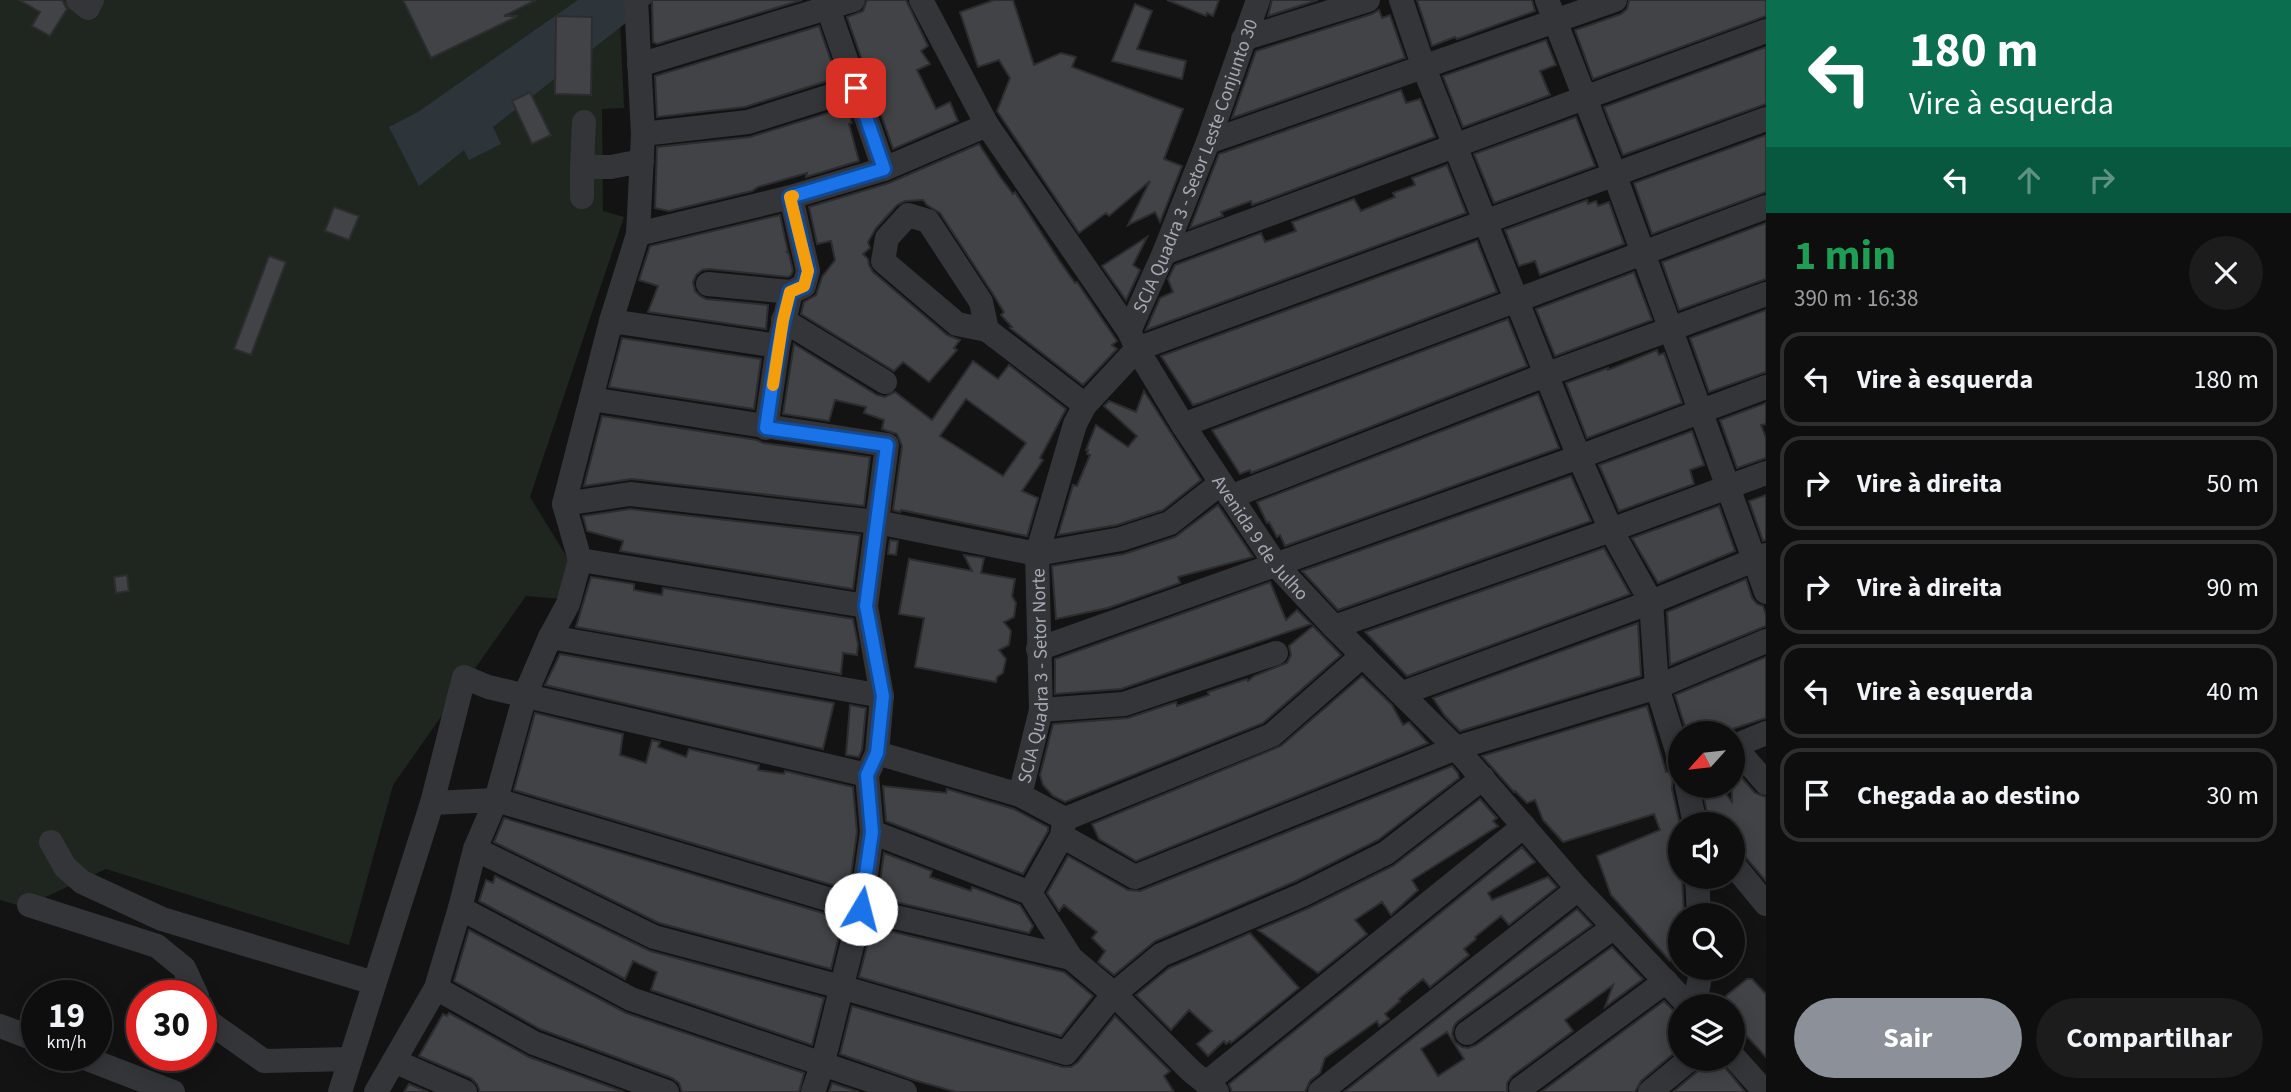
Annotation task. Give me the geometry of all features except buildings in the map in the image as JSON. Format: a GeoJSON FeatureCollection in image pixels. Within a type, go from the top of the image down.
{"type":"FeatureCollection","features":[{"type":"Feature","properties":{"kind":"street"},"geometry":{"type":"LineString","coordinates":[[376,1092],[436,988],[475,849],[496,800],[525,695],[568,604],[580,560],[564,504],[611,321],[638,234],[643,134],[636,0]]}},
{"type":"Feature","properties":{"kind":"street"},"geometry":{"type":"LineString","coordinates":[[639,65],[853,0]]}},
{"type":"Feature","properties":{"kind":"street","name":"Avenida 9 de Julho"},"geometry":{"type":"LineString","coordinates":[[921,0],[987,125],[1133,340],[1183,425],[1276,565],[1334,627],[1456,748],[1578,889],[1680,994]]}},
{"type":"Feature","properties":{"kind":"street","name":"SCIA Quadra 3 - Setor Leste Conjunto 30"},"geometry":{"type":"LineString","coordinates":[[1133,340],[1258,0]]}},
{"type":"Feature","properties":{"kind":"street"},"geometry":{"type":"LineString","coordinates":[[1243,39],[1368,0]]}},
{"type":"Feature","properties":{"kind":"street"},"geometry":{"type":"LineString","coordinates":[[1401,0],[1424,68],[1579,457],[1611,530],[1651,602],[1657,687],[1668,722]]}},
{"type":"Feature","properties":{"kind":"street"},"geometry":{"type":"LineString","coordinates":[[1208,142],[1424,68],[1551,11],[1615,0]]}},
{"type":"Feature","properties":{"kind":"street"},"geometry":{"type":"LineString","coordinates":[[828,8],[884,169]]}},
{"type":"Feature","properties":{"kind":"street"},"geometry":{"type":"LineString","coordinates":[[1551,11],[1614,173],[1728,487],[1760,557],[1766,592]]}},
{"type":"Feature","properties":{"kind":"street"},"geometry":{"type":"LineString","coordinates":[[1164,253],[1766,31]]}},
{"type":"Feature","properties":{"kind":"street"},"geometry":{"type":"LineString","coordinates":[[643,134],[748,122],[856,88]]}},
{"type":"Feature","properties":{"kind":"street"},"geometry":{"type":"LineString","coordinates":[[1133,340],[1485,220],[1766,119]]}},
{"type":"Feature","properties":{"kind":"street"},"geometry":{"type":"LineString","coordinates":[[582,197],[584,122]]}},
{"type":"Feature","properties":{"kind":"street"},"geometry":{"type":"LineString","coordinates":[[638,234],[790,197],[884,169],[987,125]]}},
{"type":"Feature","properties":{"kind":"street"},"geometry":{"type":"LineString","coordinates":[[582,167],[611,167],[642,161]]}},
{"type":"Feature","properties":{"kind":"street"},"geometry":{"type":"LineString","coordinates":[[708,284],[790,292],[804,286],[808,271],[790,197]]}},
{"type":"Feature","properties":{"kind":"street"},"geometry":{"type":"LineString","coordinates":[[1183,425],[1766,208]]}},
{"type":"Feature","properties":{"kind":"street"},"geometry":{"type":"LineString","coordinates":[[987,330],[981,302],[928,221],[908,215],[887,238],[883,261],[957,324],[987,330],[1085,405]]}},
{"type":"Feature","properties":{"kind":"street"},"geometry":{"type":"LineString","coordinates":[[766,428],[778,346],[790,292]]}},
{"type":"Feature","properties":{"kind":"street"},"geometry":{"type":"LineString","coordinates":[[564,504],[630,494],[877,522],[1037,554],[1121,539],[1170,523],[1225,490],[1766,294]]}},
{"type":"Feature","properties":{"kind":"street"},"geometry":{"type":"LineString","coordinates":[[783,320],[885,382]]}},
{"type":"Feature","properties":{"kind":"street"},"geometry":{"type":"LineString","coordinates":[[611,321],[778,346]]}},
{"type":"Feature","properties":{"kind":"street","name":"SCIA Quadra 3 - Setor Norte"},"geometry":{"type":"LineString","coordinates":[[1020,795],[1041,710],[1037,554],[1075,424],[1085,405],[1133,340]]}},
{"type":"Feature","properties":{"kind":"street"},"geometry":{"type":"LineString","coordinates":[[1038,649],[1579,457],[1766,387]]}},
{"type":"Feature","properties":{"kind":"street"},"geometry":{"type":"LineString","coordinates":[[591,399],[887,445],[866,606],[883,696],[872,764],[872,832],[861,909],[822,1066],[813,1092]]}},
{"type":"Feature","properties":{"kind":"street"},"geometry":{"type":"LineString","coordinates":[[1334,627],[1766,473]]}},
{"type":"Feature","properties":{"kind":"street"},"geometry":{"type":"LineString","coordinates":[[1403,693],[1651,602],[1760,557]]}},
{"type":"Feature","properties":{"kind":"street"},"geometry":{"type":"LineString","coordinates":[[580,560],[866,606]]}},
{"type":"Feature","properties":{"kind":"street"},"geometry":{"type":"LineString","coordinates":[[551,637],[883,696]]}},
{"type":"Feature","properties":{"kind":"street"},"geometry":{"type":"LineString","coordinates":[[340,1092],[432,803],[464,677],[488,687],[525,695],[1020,795],[1135,877],[1456,748],[1657,687],[1766,641]]}},
{"type":"Feature","properties":{"kind":"street"},"geometry":{"type":"LineString","coordinates":[[1041,710],[1124,704],[1276,653]]}},
{"type":"Feature","properties":{"kind":"street"},"geometry":{"type":"LineString","coordinates":[[1030,893],[1064,828],[1272,734],[1363,654]]}},
{"type":"Feature","properties":{"kind":"street"},"geometry":{"type":"LineString","coordinates":[[1745,741],[1766,733]]}},
{"type":"Feature","properties":{"kind":"street"},"geometry":{"type":"LineString","coordinates":[[1745,759],[1766,783]]}},
{"type":"Feature","properties":{"kind":"street"},"geometry":{"type":"LineString","coordinates":[[475,849],[654,937],[1066,1054],[1114,994],[1161,955],[1302,895],[1386,853],[1483,778]]}},
{"type":"Feature","properties":{"kind":"street"},"geometry":{"type":"LineString","coordinates":[[432,803],[496,800],[861,909],[1071,958]]}},
{"type":"Feature","properties":{"kind":"street"},"geometry":{"type":"LineString","coordinates":[[872,832],[1030,893],[1071,958],[1114,994],[1201,1085],[1524,826]]}},
{"type":"Feature","properties":{"kind":"street"},"geometry":{"type":"LineString","coordinates":[[51,842],[65,867],[82,882],[162,919],[374,984]]}},
{"type":"Feature","properties":{"kind":"street"},"geometry":{"type":"LineString","coordinates":[[1745,879],[1766,904]]}},
{"type":"Feature","properties":{"kind":"street"},"geometry":{"type":"LineString","coordinates":[[1333,1088],[1578,889]]}},
{"type":"Feature","properties":{"kind":"street"},"geometry":{"type":"LineString","coordinates":[[29,905],[158,946],[184,968],[190,980]]}},
{"type":"Feature","properties":{"kind":"street"},"geometry":{"type":"LineString","coordinates":[[460,908],[631,999],[905,1092]]}},
{"type":"Feature","properties":{"kind":"street"},"geometry":{"type":"LineString","coordinates":[[158,946],[162,919]]}},
{"type":"Feature","properties":{"kind":"street"},"geometry":{"type":"LineString","coordinates":[[1467,1033],[1614,927]]}},
{"type":"Feature","properties":{"kind":"street"},"geometry":{"type":"LineString","coordinates":[[1521,1088],[1666,981]]}},
{"type":"Feature","properties":{"kind":"street"},"geometry":{"type":"LineString","coordinates":[[436,988],[534,1042],[667,1092]]}},
{"type":"Feature","properties":{"kind":"street"},"geometry":{"type":"LineString","coordinates":[[0,1026],[21,1034]]}},
{"type":"Feature","properties":{"kind":"street"},"geometry":{"type":"LineString","coordinates":[[217,1028],[264,1060],[349,1059]]}},
{"type":"Feature","properties":{"kind":"street"},"geometry":{"type":"LineString","coordinates":[[394,1061],[465,1092]]}},
{"type":"Feature","properties":{"kind":"street"},"geometry":{"type":"LineString","coordinates":[[112,1068],[173,1092]]}},
{"type":"Feature","properties":{"kind":"street"},"geometry":{"type":"LineString","coordinates":[[1745,1070],[1765,1092]]}},
{"type":"Feature","properties":{"kind":"street"},"geometry":{"type":"LineString","coordinates":[[1650,1092],[1675,1071]]}},
{"type":"Feature","properties":{"kind":"shaded area"},"geometry":{"type":"Polygon","coordinates":[[[0,0],[619,0],[624,108],[602,109],[603,211],[624,217],[530,497],[573,567],[564,599],[526,596],[393,785],[349,945],[106,869],[24,907],[0,900],[0,0]]]}},
{"type":"Feature","properties":{"kind":"shaded area"},"geometry":{"type":"Polygon","coordinates":[[[578,0],[655,0],[493,127],[501,144],[469,160],[464,150],[419,186],[389,127],[418,112],[578,0]]]}},
{"type":"Feature","properties":{"kind":"slow traffic"},"geometry":{"type":"LineString","coordinates":[[773,385],[790,292],[804,286],[808,271],[790,197],[793,196]]}},
{"type":"Feature","properties":{"kind":"route"},"geometry":{"type":"LineString","coordinates":[[856,88],[884,169],[790,197],[808,271],[804,286],[790,292],[778,346],[766,428],[887,445],[866,606],[883,696],[877,753],[867,775],[872,832],[861,909]]}}]}
